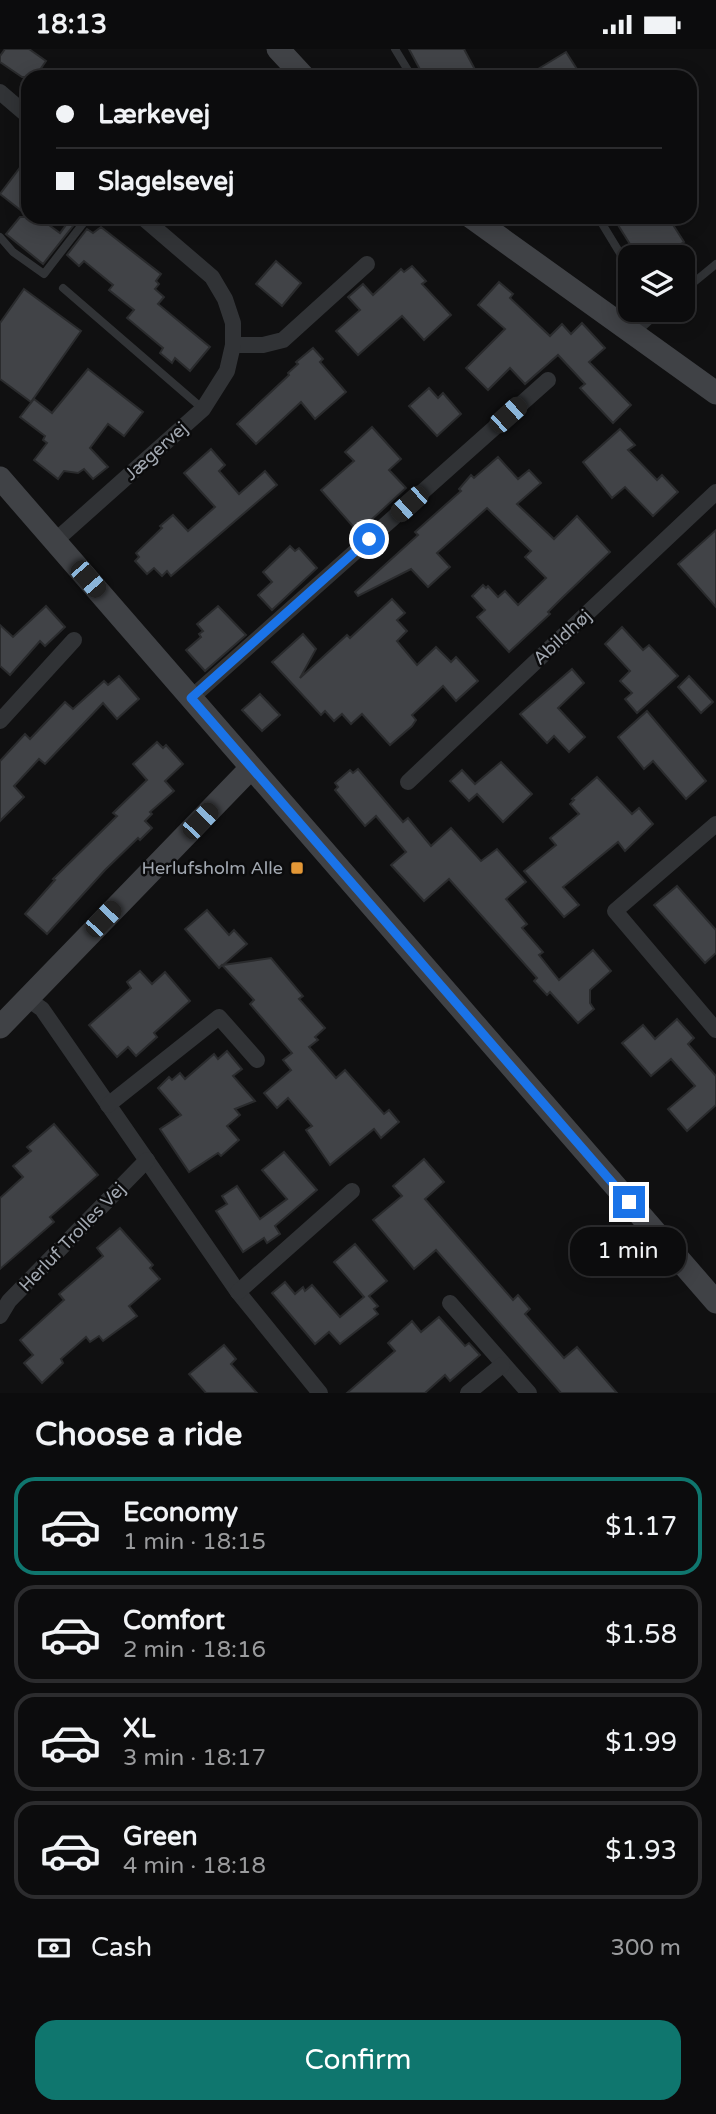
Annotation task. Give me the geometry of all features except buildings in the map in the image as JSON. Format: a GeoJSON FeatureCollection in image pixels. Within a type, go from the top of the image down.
{"type":"FeatureCollection","features":[{"type":"Feature","properties":{"kind":"street"},"geometry":{"type":"LineString","coordinates":[[278,49],[298,70]]}},
{"type":"Feature","properties":{"kind":"street"},"geometry":{"type":"LineString","coordinates":[[0,92],[21,111]]}},
{"type":"Feature","properties":{"kind":"street","name":"Jægervej"},"geometry":{"type":"LineString","coordinates":[[55,541],[203,409],[228,371],[233,345],[233,323],[225,299],[212,278],[150,224]]}},
{"type":"Feature","properties":{"kind":"street"},"geometry":{"type":"LineString","coordinates":[[481,224],[716,393]]}},
{"type":"Feature","properties":{"kind":"street"},"geometry":{"type":"LineString","coordinates":[[233,345],[263,345],[283,339],[367,264]]}},
{"type":"Feature","properties":{"kind":"street"},"geometry":{"type":"LineString","coordinates":[[191,698],[548,380]]}},
{"type":"Feature","properties":{"kind":"street"},"geometry":{"type":"LineString","coordinates":[[0,478],[716,1302]]}},
{"type":"Feature","properties":{"kind":"street","name":"Abildhøj"},"geometry":{"type":"LineString","coordinates":[[408,782],[716,492]]}},
{"type":"Feature","properties":{"kind":"street"},"geometry":{"type":"LineString","coordinates":[[0,721],[74,640]]}},
{"type":"Feature","properties":{"kind":"street"},"geometry":{"type":"LineString","coordinates":[[0,1027],[251,768]]}},
{"type":"Feature","properties":{"kind":"street"},"geometry":{"type":"LineString","coordinates":[[716,824],[615,911],[716,1030]]}},
{"type":"Feature","properties":{"kind":"street"},"geometry":{"type":"LineString","coordinates":[[26,998],[43,1009],[238,1292],[317,1392]]}},
{"type":"Feature","properties":{"kind":"street"},"geometry":{"type":"LineString","coordinates":[[108,1105],[219,1017],[257,1060]]}},
{"type":"Feature","properties":{"kind":"street","name":"Herluf Trolles Vej"},"geometry":{"type":"LineString","coordinates":[[0,1316],[9,1301],[147,1160]]}},
{"type":"Feature","properties":{"kind":"street"},"geometry":{"type":"LineString","coordinates":[[238,1292],[352,1191]]}},
{"type":"Feature","properties":{"kind":"street"},"geometry":{"type":"LineString","coordinates":[[450,1303],[529,1393]]}},
{"type":"Feature","properties":{"kind":"street"},"geometry":{"type":"LineString","coordinates":[[468,1393],[502,1365]]}},
{"type":"Feature","properties":{"kind":"lane"},"geometry":{"type":"LineString","coordinates":[[395,49],[408,70]]}},
{"type":"Feature","properties":{"kind":"lane"},"geometry":{"type":"LineString","coordinates":[[0,237],[13,252],[44,274],[83,224]]}},
{"type":"Feature","properties":{"kind":"lane"},"geometry":{"type":"LineString","coordinates":[[602,224],[618,250]]}},
{"type":"Feature","properties":{"kind":"lane"},"geometry":{"type":"LineString","coordinates":[[695,281],[716,264]]}},
{"type":"Feature","properties":{"kind":"lane"},"geometry":{"type":"LineString","coordinates":[[63,288],[203,409]]}},
{"type":"Feature","properties":{"kind":"lane"},"geometry":{"type":"LineString","coordinates":[[635,334],[648,322]]}},
{"type":"Feature","properties":{"kind":"place","name":"Herlufsholm Alle"},"geometry":{"type":"Point","coordinates":[297,868]}},
{"type":"Feature","properties":{"kind":"route"},"geometry":{"type":"LineString","coordinates":[[369,539],[191,698],[629,1202]]}}]}
